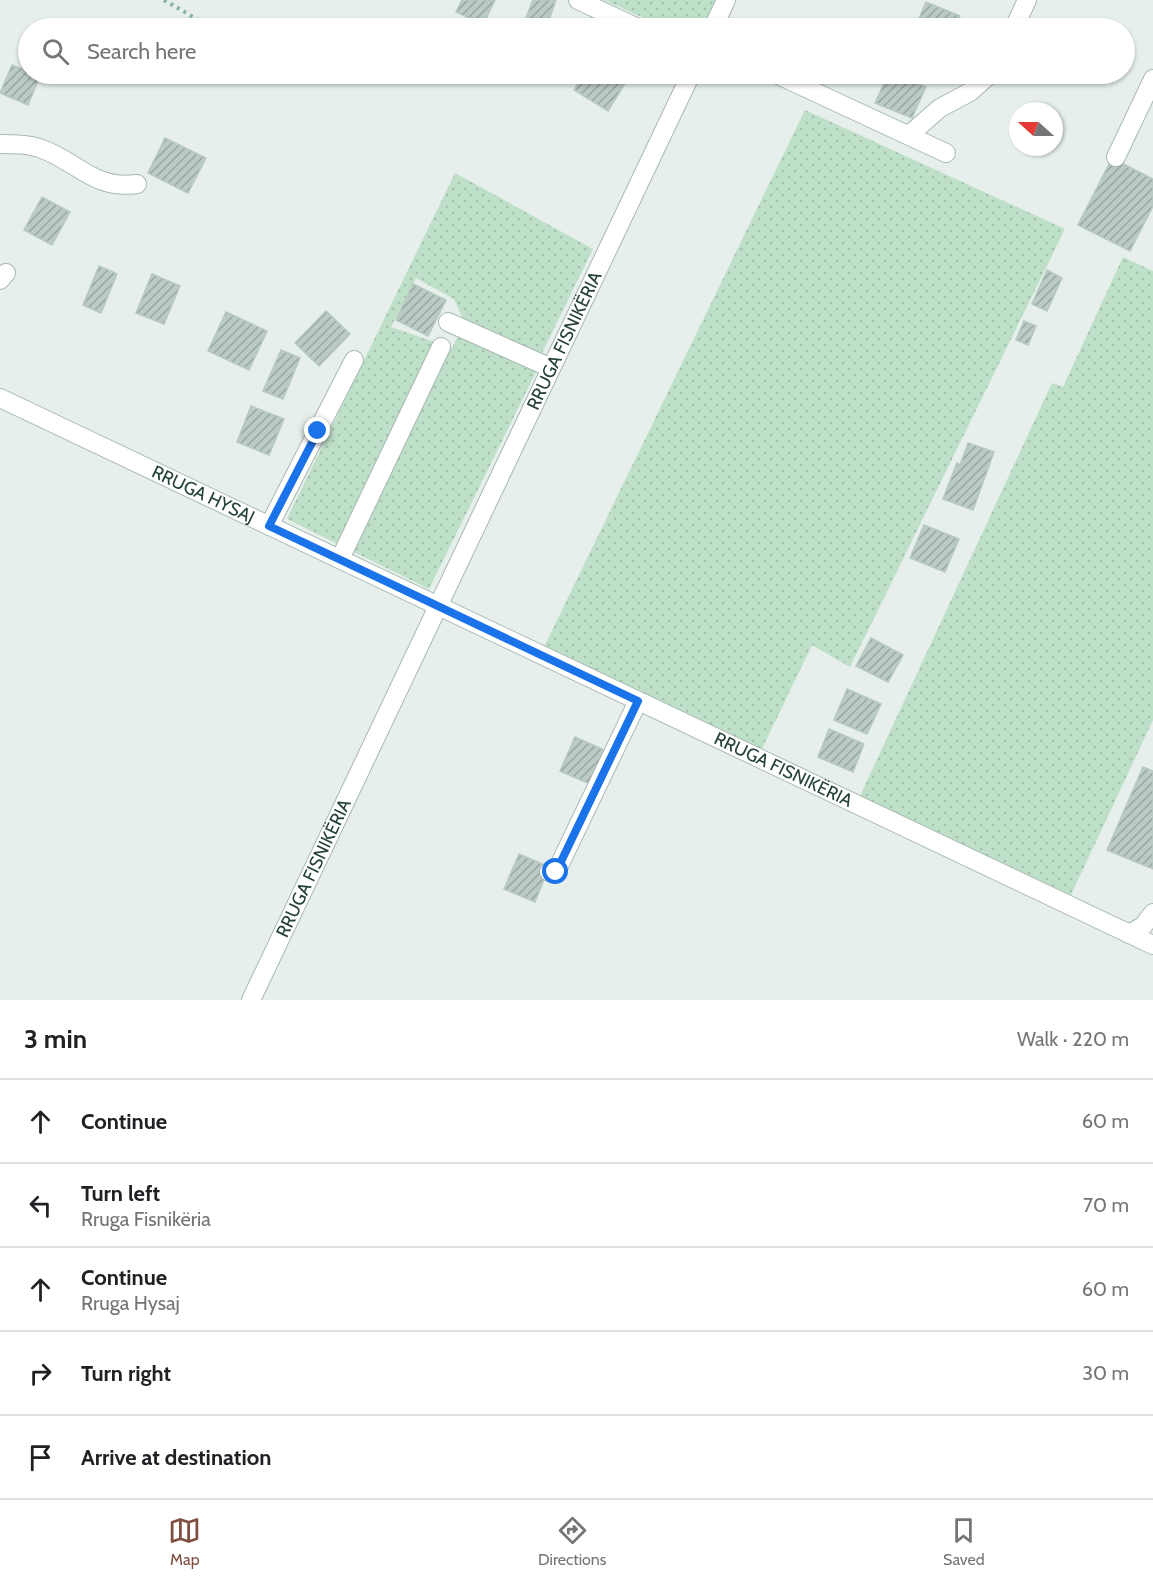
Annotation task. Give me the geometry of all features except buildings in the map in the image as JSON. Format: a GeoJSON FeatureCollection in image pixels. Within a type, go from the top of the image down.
{"type":"FeatureCollection","features":[{"type":"Feature","properties":{"kind":"street"},"geometry":{"type":"LineString","coordinates":[[578,0],[617,18]]}},
{"type":"Feature","properties":{"kind":"street"},"geometry":{"type":"LineString","coordinates":[[718,18],[726,0]]}},
{"type":"Feature","properties":{"kind":"street"},"geometry":{"type":"LineString","coordinates":[[1019,18],[1027,0]]}},
{"type":"Feature","properties":{"kind":"street"},"geometry":{"type":"LineString","coordinates":[[1116,157],[1153,79]]}},
{"type":"Feature","properties":{"kind":"street","name":"RRUGA FISNIKËRIA"},"geometry":{"type":"LineString","coordinates":[[251,1000],[686,84]]}},
{"type":"Feature","properties":{"kind":"street"},"geometry":{"type":"LineString","coordinates":[[798,84],[946,153]]}},
{"type":"Feature","properties":{"kind":"street"},"geometry":{"type":"LineString","coordinates":[[909,135],[940,108],[970,92],[979,84]]}},
{"type":"Feature","properties":{"kind":"street"},"geometry":{"type":"LineString","coordinates":[[0,144],[40,148],[86,174],[113,186],[137,184]]}},
{"type":"Feature","properties":{"kind":"street"},"geometry":{"type":"LineString","coordinates":[[448,322],[551,368]]}},
{"type":"Feature","properties":{"kind":"street"},"geometry":{"type":"LineString","coordinates":[[340,560],[441,347]]}},
{"type":"Feature","properties":{"kind":"street"},"geometry":{"type":"LineString","coordinates":[[269,526],[354,360]]}},
{"type":"Feature","properties":{"kind":"street","name":"RRUGA HYSAJ"},"geometry":{"type":"LineString","coordinates":[[0,398],[438,606]]}},
{"type":"Feature","properties":{"kind":"street","name":"RRUGA FISNIKËRIA"},"geometry":{"type":"LineString","coordinates":[[438,606],[1153,945]]}},
{"type":"Feature","properties":{"kind":"street"},"geometry":{"type":"LineString","coordinates":[[549,872],[556,872],[638,701]]}},
{"type":"Feature","properties":{"kind":"street"},"geometry":{"type":"LineString","coordinates":[[1129,934],[1143,926],[1153,912]]}},
{"type":"Feature","properties":{"kind":"path"},"geometry":{"type":"LineString","coordinates":[[164,0],[195,18]]}},
{"type":"Feature","properties":{"kind":"green space"},"geometry":{"type":"Polygon","coordinates":[[[604,0],[719,0],[708,18],[644,18],[604,0]]]}},
{"type":"Feature","properties":{"kind":"green space"},"geometry":{"type":"Polygon","coordinates":[[[805,110],[1065,229],[850,667],[812,645],[762,749],[543,649],[805,110]]]}},
{"type":"Feature","properties":{"kind":"green space"},"geometry":{"type":"Polygon","coordinates":[[[455,173],[593,249],[542,353],[464,321],[454,299],[416,278],[391,327],[452,348],[459,334],[536,372],[429,589],[287,519],[455,173]]]}},
{"type":"Feature","properties":{"kind":"green space"},"geometry":{"type":"Polygon","coordinates":[[[1123,257],[1153,271],[1153,720],[1071,895],[860,796],[1052,383],[1063,387],[1123,257]]]}},
{"type":"Feature","properties":{"kind":"route"},"geometry":{"type":"LineString","coordinates":[[318,431],[269,526],[638,701],[556,872]]}}]}
